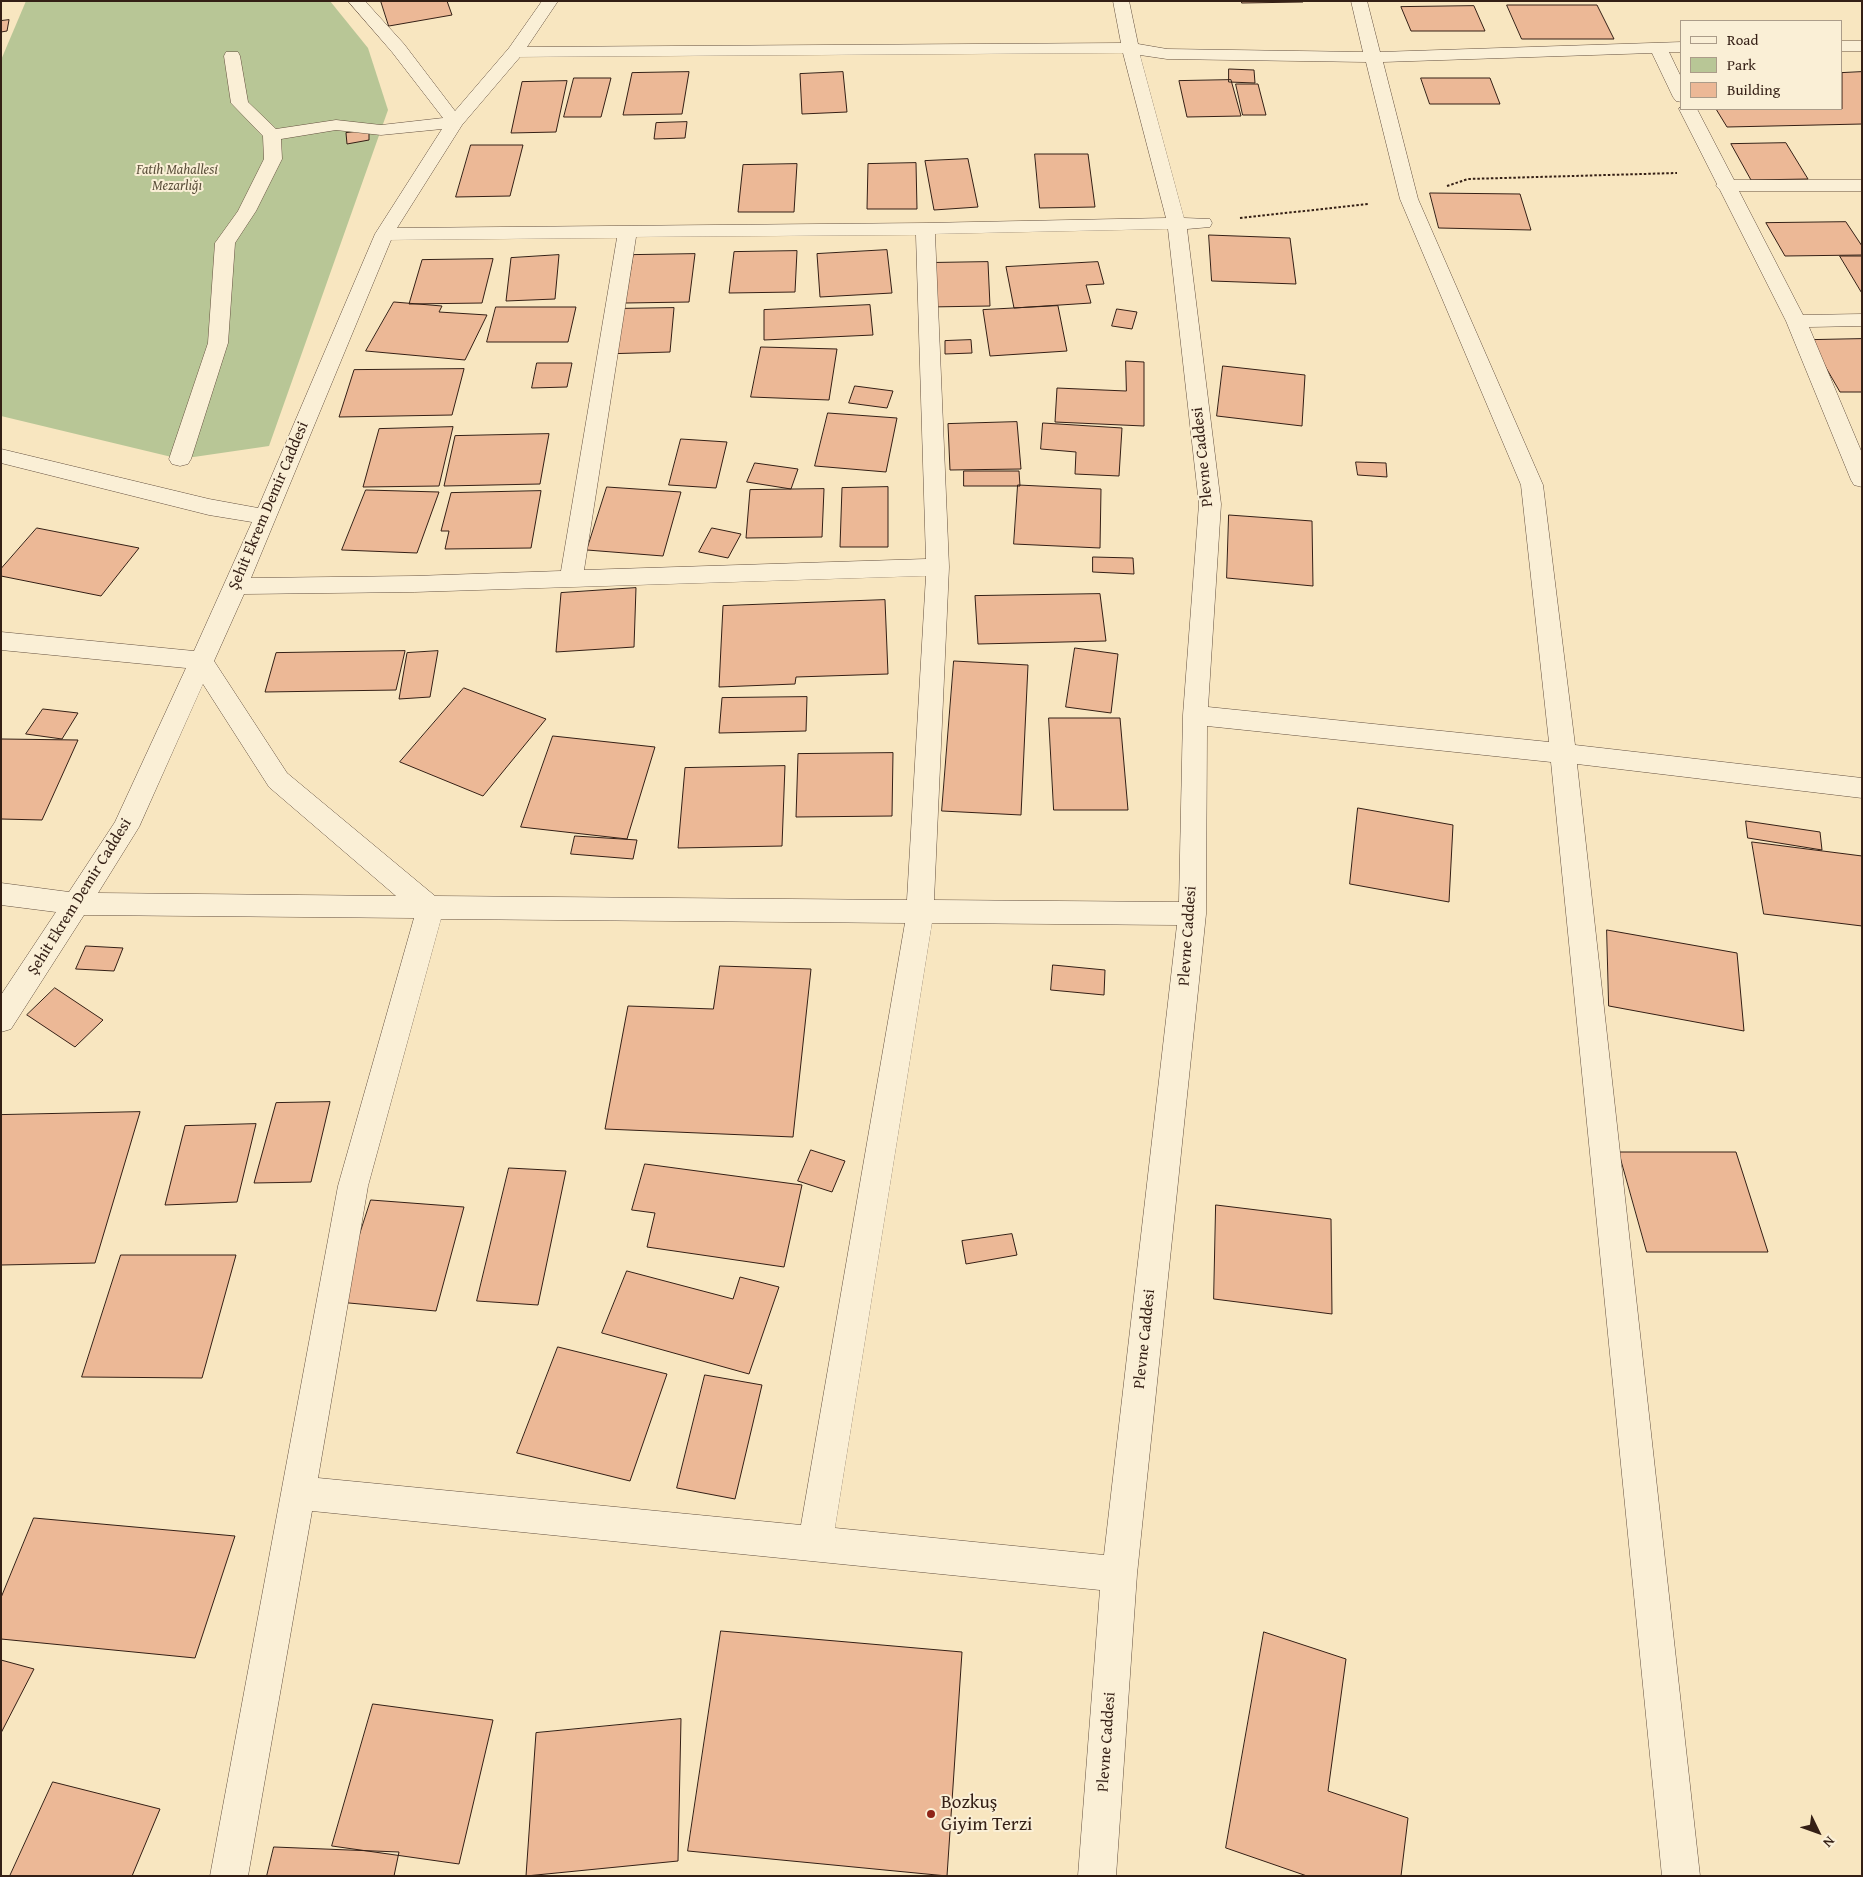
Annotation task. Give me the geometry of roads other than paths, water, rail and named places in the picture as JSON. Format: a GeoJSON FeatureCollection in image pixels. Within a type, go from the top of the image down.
{"type":"FeatureCollection","features":[{"type":"Feature","properties":{"kind":"street"},"geometry":{"type":"LineString","coordinates":[[356,1],[398,48],[455,122]]}},
{"type":"Feature","properties":{"kind":"street","name":"Şehit Ekrem Demir Caddesi"},"geometry":{"type":"LineString","coordinates":[[1,1020],[126,828],[236,586],[384,234],[455,122],[515,52],[550,1]]}},
{"type":"Feature","properties":{"kind":"street","name":"Plevne Caddesi"},"geometry":{"type":"LineString","coordinates":[[1097,1876],[1119,1574],[1192,914],[1195,715],[1210,504],[1177,225],[1130,48],[1121,1]]}},
{"type":"Feature","properties":{"kind":"street"},"geometry":{"type":"LineString","coordinates":[[1359,1],[1409,199],[1532,484],[1563,753],[1682,1876]]}},
{"type":"Feature","properties":{"kind":"street"},"geometry":{"type":"LineString","coordinates":[[1843,46],[1862,46]]}},
{"type":"Feature","properties":{"kind":"street"},"geometry":{"type":"LineString","coordinates":[[515,52],[1130,48],[1167,54],[1374,57],[1680,47]]}},
{"type":"Feature","properties":{"kind":"street"},"geometry":{"type":"LineString","coordinates":[[1658,48],[1680,93]]}},
{"type":"Feature","properties":{"kind":"street"},"geometry":{"type":"LineString","coordinates":[[180,459],[218,343],[225,243],[248,210],[273,159],[272,135],[240,103],[232,56]]}},
{"type":"Feature","properties":{"kind":"street"},"geometry":{"type":"LineString","coordinates":[[1688,110],[1721,178],[1796,321],[1859,469]]}},
{"type":"Feature","properties":{"kind":"street"},"geometry":{"type":"LineString","coordinates":[[272,135],[336,125],[381,130],[455,122]]}},
{"type":"Feature","properties":{"kind":"street"},"geometry":{"type":"LineString","coordinates":[[1721,178],[1862,185]]}},
{"type":"Feature","properties":{"kind":"street"},"geometry":{"type":"LineString","coordinates":[[384,234],[925,229],[1203,223]]}},
{"type":"Feature","properties":{"kind":"street"},"geometry":{"type":"LineString","coordinates":[[815,1544],[920,912],[938,567],[925,229]]}},
{"type":"Feature","properties":{"kind":"street"},"geometry":{"type":"LineString","coordinates":[[571,579],[627,233]]}},
{"type":"Feature","properties":{"kind":"street"},"geometry":{"type":"LineString","coordinates":[[1796,321],[1862,320]]}},
{"type":"Feature","properties":{"kind":"street"},"geometry":{"type":"LineString","coordinates":[[1,456],[209,507],[264,517]]}},
{"type":"Feature","properties":{"kind":"street"},"geometry":{"type":"LineString","coordinates":[[236,586],[414,584],[938,567]]}},
{"type":"Feature","properties":{"kind":"street"},"geometry":{"type":"LineString","coordinates":[[1,641],[201,661],[278,780],[430,908]]}},
{"type":"Feature","properties":{"kind":"street"},"geometry":{"type":"LineString","coordinates":[[1195,715],[1563,753],[1862,788]]}},
{"type":"Feature","properties":{"kind":"street"},"geometry":{"type":"LineString","coordinates":[[1,894],[77,904],[1192,914]]}},
{"type":"Feature","properties":{"kind":"street"},"geometry":{"type":"LineString","coordinates":[[229,1876],[353,1186],[430,908]]}},
{"type":"Feature","properties":{"kind":"street"},"geometry":{"type":"LineString","coordinates":[[299,1493],[1119,1574]]}},
{"type":"Feature","properties":{"kind":"place","name":"Bozkuş Giyim Terzi"},"geometry":{"type":"Point","coordinates":[931,1814]}},
{"type":"Feature","properties":{"kind":"park label","name":"Fatih Mahallesi Mezarlığı"},"geometry":{"type":"Point","coordinates":[177,178]}}]}
